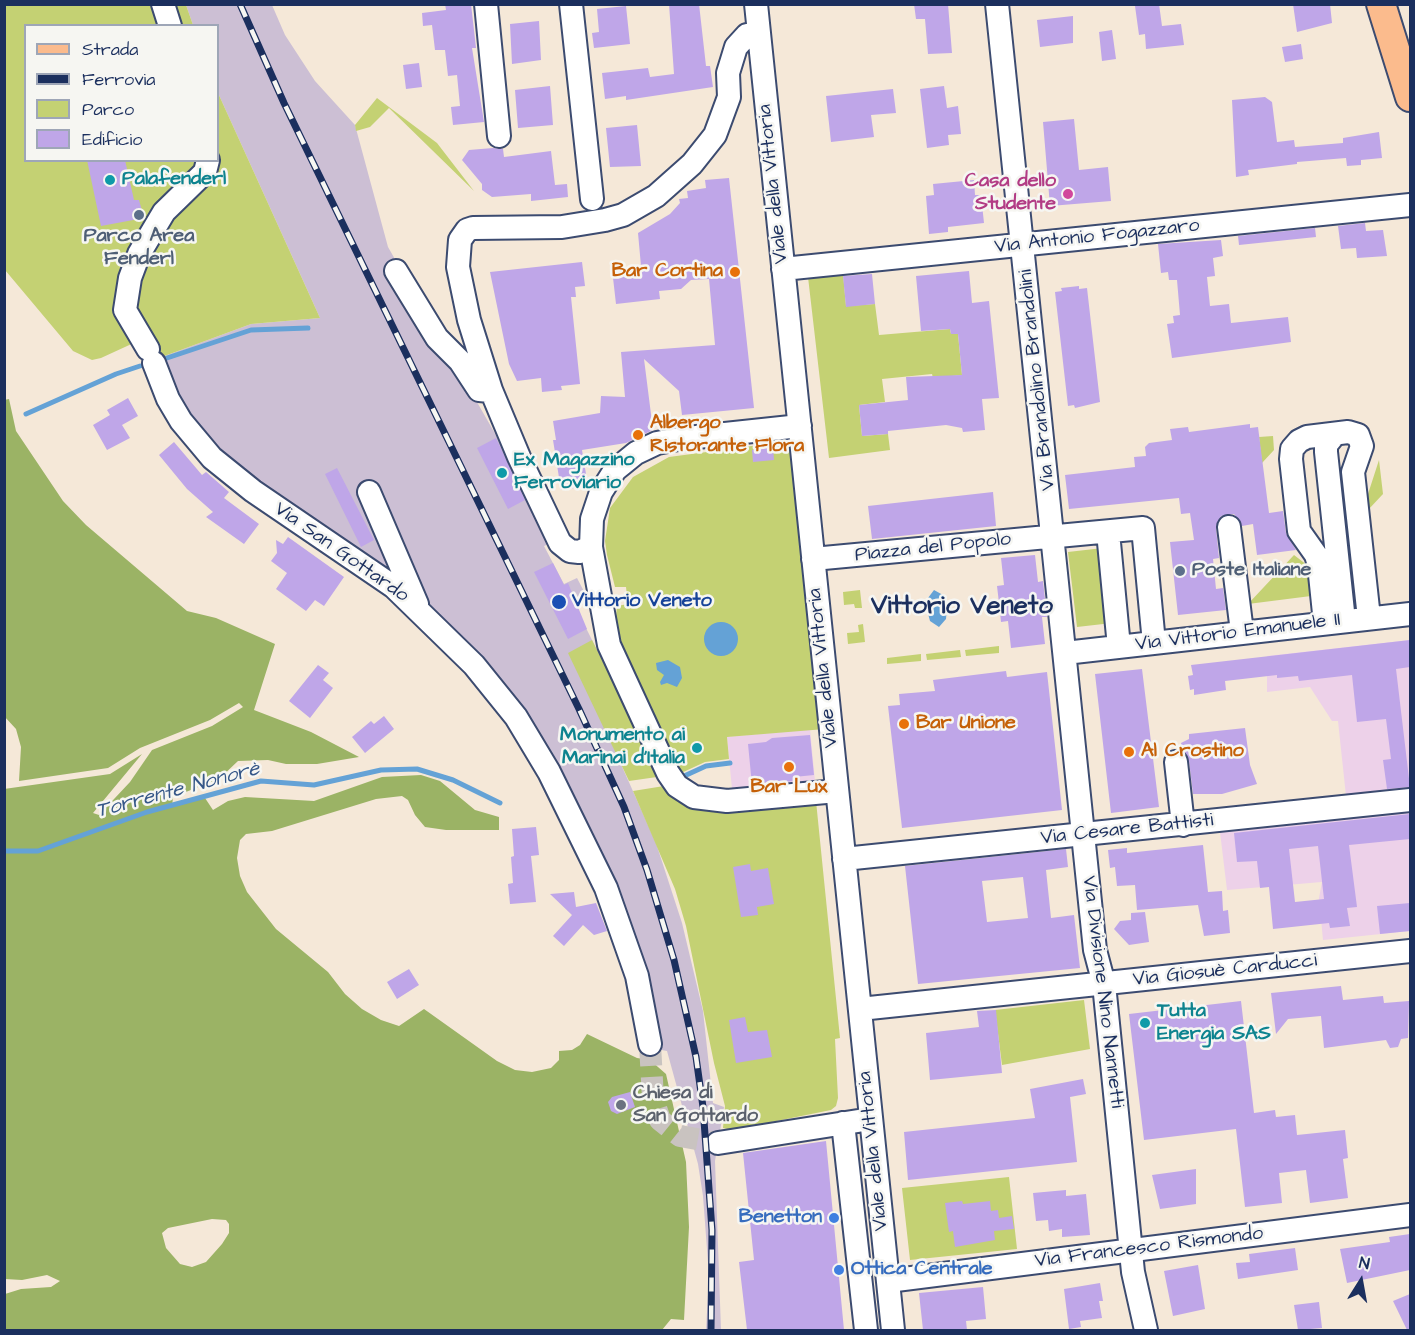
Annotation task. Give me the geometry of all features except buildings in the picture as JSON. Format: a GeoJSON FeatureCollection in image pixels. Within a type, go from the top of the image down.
{"type":"FeatureCollection","features":[{"type":"Feature","properties":{"kind":"main road"},"geometry":{"type":"LineString","coordinates":[[1381,4],[1410,97]]}},
{"type":"Feature","properties":{"kind":"street"},"geometry":{"type":"LineString","coordinates":[[163,4],[169,24]]}},
{"type":"Feature","properties":{"kind":"street"},"geometry":{"type":"LineString","coordinates":[[486,4],[499,136]]}},
{"type":"Feature","properties":{"kind":"street"},"geometry":{"type":"LineString","coordinates":[[571,4],[592,199]]}},
{"type":"Feature","properties":{"kind":"street","name":"Viale della Vittoria"},"geometry":{"type":"LineString","coordinates":[[756,4],[893,1330]]}},
{"type":"Feature","properties":{"kind":"street","name":"Via Brandolino Brandolini"},"geometry":{"type":"LineString","coordinates":[[997,4],[1053,535]]}},
{"type":"Feature","properties":{"kind":"street"},"geometry":{"type":"LineString","coordinates":[[591,547],[579,552],[570,551],[556,536],[491,390],[469,320],[458,267],[460,240],[467,230],[473,228],[585,224],[623,214],[656,196],[693,164],[715,135],[729,97],[728,73],[736,47],[747,35],[759,34]]}},
{"type":"Feature","properties":{"kind":"street","name":"Via San Gottardo"},"geometry":{"type":"LineString","coordinates":[[208,162],[205,172],[164,212],[139,254],[130,278],[125,310],[151,356],[168,399],[181,421],[212,458],[253,491],[387,582],[418,608],[474,665],[516,717],[549,772],[584,838],[619,922],[637,976],[650,1044]]}},
{"type":"Feature","properties":{"kind":"street","name":"Via Antonio Fogazzaro"},"geometry":{"type":"LineString","coordinates":[[783,269],[1410,205]]}},
{"type":"Feature","properties":{"kind":"street"},"geometry":{"type":"LineString","coordinates":[[396,271],[437,338],[460,361],[479,390],[486,393],[491,390]]}},
{"type":"Feature","properties":{"kind":"street"},"geometry":{"type":"LineString","coordinates":[[800,426],[678,438],[657,443],[636,453],[615,470],[601,492],[592,519],[591,547],[609,645],[668,772],[677,786],[694,797],[715,801],[837,791]]}},
{"type":"Feature","properties":{"kind":"street"},"geometry":{"type":"LineString","coordinates":[[1334,622],[1316,555],[1299,531],[1291,459],[1292,449],[1299,441],[1307,437],[1348,432],[1358,435],[1362,446],[1353,472],[1369,618]]}},
{"type":"Feature","properties":{"kind":"street"},"geometry":{"type":"LineString","coordinates":[[1334,622],[1326,445],[1335,434]]}},
{"type":"Feature","properties":{"kind":"street"},"geometry":{"type":"LineString","coordinates":[[369,492],[418,608]]}},
{"type":"Feature","properties":{"kind":"street"},"geometry":{"type":"LineString","coordinates":[[1229,527],[1242,632]]}},
{"type":"Feature","properties":{"kind":"street"},"geometry":{"type":"LineString","coordinates":[[1126,530],[1138,645]]}},
{"type":"Feature","properties":{"kind":"street"},"geometry":{"type":"LineString","coordinates":[[1126,530],[1138,645]]}},
{"type":"Feature","properties":{"kind":"street","name":"Piazza del Popolo"},"geometry":{"type":"LineString","coordinates":[[813,559],[1126,530]]}},
{"type":"Feature","properties":{"kind":"street","name":"Via Divisione Nino Nannetti"},"geometry":{"type":"LineString","coordinates":[[1053,535],[1095,950],[1104,984],[1131,1251],[1146,1330]]}},
{"type":"Feature","properties":{"kind":"street","name":"Via Vittorio Emanuele II"},"geometry":{"type":"LineString","coordinates":[[1065,653],[1410,614]]}},
{"type":"Feature","properties":{"kind":"street"},"geometry":{"type":"LineString","coordinates":[[1176,762],[1183,825]]}},
{"type":"Feature","properties":{"kind":"street","name":"Via Cesare Battisti"},"geometry":{"type":"LineString","coordinates":[[844,860],[1410,800]]}},
{"type":"Feature","properties":{"kind":"street","name":"Via Giosuè Carducci"},"geometry":{"type":"LineString","coordinates":[[860,1009],[1410,951]]}},
{"type":"Feature","properties":{"kind":"street"},"geometry":{"type":"LineString","coordinates":[[718,1143],[871,1120]]}},
{"type":"Feature","properties":{"kind":"street","name":"Viale della Vittoria"},"geometry":{"type":"LineString","coordinates":[[843,1123],[866,1330]]}},
{"type":"Feature","properties":{"kind":"street","name":"Via Francesco Rismondo"},"geometry":{"type":"LineString","coordinates":[[888,1281],[1410,1215]]}},
{"type":"Feature","properties":{"kind":"shaded area"},"geometry":{"type":"Polygon","coordinates":[[[186,5],[272,5],[285,35],[315,81],[355,125],[388,247],[497,437],[551,543],[544,546],[564,584],[577,578],[589,601],[576,608],[607,670],[612,744],[656,843],[682,923],[703,1011],[713,1103],[724,1107],[715,1161],[721,1330],[706,1330],[709,1276],[703,1196],[698,1164],[667,1051],[656,1049],[564,789],[405,586],[233,462],[211,441],[186,408],[159,358],[251,324],[320,318],[219,95],[219,24],[193,24],[186,5]]]}},
{"type":"Feature","properties":{"kind":"shaded area"},"geometry":{"type":"Polygon","coordinates":[[[1410,640],[1410,791],[1346,796],[1338,721],[1332,721],[1310,687],[1267,692],[1267,656],[1410,640]]]}},
{"type":"Feature","properties":{"kind":"shaded area"},"geometry":{"type":"Polygon","coordinates":[[[810,729],[815,781],[732,789],[727,737],[810,729]]]}},
{"type":"Feature","properties":{"kind":"shaded area"},"geometry":{"type":"Polygon","coordinates":[[[1410,811],[1410,931],[1323,940],[1319,898],[1322,882],[1227,890],[1220,832],[1410,811]]]}},
{"type":"Feature","properties":{"kind":"green space","name":"Parco Area Fenderl"},"geometry":{"type":"Polygon","coordinates":[[[4,5],[186,5],[193,24],[24,24],[24,162],[219,162],[219,95],[320,318],[251,324],[159,358],[138,341],[92,360],[73,351],[5,270],[4,5]]]}},
{"type":"Feature","properties":{"kind":"green space"},"geometry":{"type":"Polygon","coordinates":[[[377,98],[437,143],[474,191],[389,108],[370,127],[356,131],[355,125],[377,98]]]}},
{"type":"Feature","properties":{"kind":"green space"},"geometry":{"type":"Polygon","coordinates":[[[843,273],[846,306],[875,304],[879,335],[950,329],[951,334],[958,334],[962,375],[933,378],[932,374],[882,379],[885,402],[859,405],[862,436],[888,434],[890,450],[829,458],[808,277],[843,273]]]}},
{"type":"Feature","properties":{"kind":"green space"},"geometry":{"type":"Polygon","coordinates":[[[9,399],[16,431],[63,501],[86,525],[187,611],[216,618],[275,644],[254,710],[311,732],[359,757],[317,764],[286,764],[268,760],[238,761],[219,779],[173,797],[172,807],[205,798],[213,810],[228,801],[245,797],[314,801],[382,777],[421,775],[440,781],[475,810],[499,817],[499,830],[446,830],[425,827],[415,815],[408,800],[402,796],[376,799],[272,831],[246,834],[240,840],[237,858],[240,876],[247,892],[276,929],[328,972],[345,994],[362,1009],[381,1020],[399,1026],[424,1009],[497,1061],[515,1070],[532,1072],[551,1068],[559,1060],[559,1051],[572,1050],[580,1045],[587,1034],[637,1058],[650,1060],[666,1074],[686,1162],[689,1227],[684,1320],[671,1319],[662,1330],[5,1330],[5,1294],[21,1289],[51,1287],[60,1281],[47,1275],[22,1280],[5,1279],[4,789],[110,774],[142,754],[93,813],[99,815],[130,782],[152,750],[212,726],[243,707],[239,703],[210,720],[140,748],[108,768],[19,781],[21,747],[16,729],[4,716],[4,400],[9,399]],[[212,1219],[168,1228],[162,1233],[166,1248],[180,1264],[192,1267],[206,1262],[229,1233],[229,1224],[226,1220],[212,1219]]]}},
{"type":"Feature","properties":{"kind":"green space"},"geometry":{"type":"Polygon","coordinates":[[[1273,436],[1274,450],[1262,463],[1259,437],[1273,436]]]}},
{"type":"Feature","properties":{"kind":"green space"},"geometry":{"type":"Polygon","coordinates":[[[782,442],[794,447],[825,729],[727,737],[729,759],[705,762],[679,774],[619,649],[615,627],[617,606],[628,604],[626,587],[615,587],[607,555],[605,541],[610,508],[633,477],[669,457],[782,442]]]}},
{"type":"Feature","properties":{"kind":"green space"},"geometry":{"type":"Polygon","coordinates":[[[1379,460],[1383,494],[1368,510],[1368,494],[1379,460]]]}},
{"type":"Feature","properties":{"kind":"green space"},"geometry":{"type":"Polygon","coordinates":[[[1337,469],[1343,470],[1357,590],[1354,591],[1352,590],[1337,469]]]}},
{"type":"Feature","properties":{"kind":"green space"},"geometry":{"type":"Polygon","coordinates":[[[1103,548],[1112,623],[1077,627],[1068,552],[1103,548]]]}},
{"type":"Feature","properties":{"kind":"green space"},"geometry":{"type":"Polygon","coordinates":[[[1294,555],[1307,565],[1311,596],[1248,604],[1294,555]]]}},
{"type":"Feature","properties":{"kind":"green space"},"geometry":{"type":"Polygon","coordinates":[[[860,590],[862,608],[855,608],[854,604],[844,605],[843,592],[860,590]]]}},
{"type":"Feature","properties":{"kind":"green space"},"geometry":{"type":"Polygon","coordinates":[[[863,624],[865,642],[848,644],[847,633],[859,632],[858,625],[863,624]]]}},
{"type":"Feature","properties":{"kind":"green space"},"geometry":{"type":"Polygon","coordinates":[[[592,640],[657,777],[629,781],[568,653],[592,640]]]}},
{"type":"Feature","properties":{"kind":"green space"},"geometry":{"type":"Polygon","coordinates":[[[999,646],[999,653],[966,656],[965,650],[999,646]]]}},
{"type":"Feature","properties":{"kind":"green space"},"geometry":{"type":"Polygon","coordinates":[[[960,650],[961,657],[927,660],[926,654],[960,650]]]}},
{"type":"Feature","properties":{"kind":"green space"},"geometry":{"type":"Polygon","coordinates":[[[921,654],[921,661],[887,664],[887,658],[921,654]]]}},
{"type":"Feature","properties":{"kind":"green space"},"geometry":{"type":"Polygon","coordinates":[[[664,786],[816,801],[840,1038],[835,1039],[838,1098],[836,1106],[831,1110],[732,1130],[723,1128],[725,1106],[686,926],[675,889],[633,791],[664,786]]]}},
{"type":"Feature","properties":{"kind":"green space"},"geometry":{"type":"Polygon","coordinates":[[[1084,1000],[1090,1049],[1002,1065],[995,1010],[1084,1000]]]}},
{"type":"Feature","properties":{"kind":"green space"},"geometry":{"type":"Polygon","coordinates":[[[1009,1177],[1017,1249],[910,1260],[902,1188],[1009,1177]]]}},
{"type":"Feature","properties":{"kind":"water"},"geometry":{"type":"Polygon","coordinates":[[[934,590],[943,595],[947,607],[946,619],[939,627],[930,621],[927,610],[928,598],[934,590]]]}},
{"type":"Feature","properties":{"kind":"water"},"geometry":{"type":"Polygon","coordinates":[[[721,622],[733,627],[738,639],[733,651],[721,656],[709,651],[704,639],[709,627],[721,622]]]}},
{"type":"Feature","properties":{"kind":"water"},"geometry":{"type":"Polygon","coordinates":[[[668,660],[680,667],[682,678],[677,687],[667,683],[661,685],[660,682],[664,675],[657,670],[656,663],[668,660]]]}},
{"type":"Feature","properties":{"kind":"waterway"},"geometry":{"type":"LineString","coordinates":[[167,358],[251,330],[308,328]]}},
{"type":"Feature","properties":{"kind":"waterway"},"geometry":{"type":"LineString","coordinates":[[26,414],[116,374],[140,366]]}},
{"type":"Feature","properties":{"kind":"waterway"},"geometry":{"type":"LineString","coordinates":[[682,777],[706,766],[730,763]]}},
{"type":"Feature","properties":{"kind":"waterway","name":"Torrente Nonorè"},"geometry":{"type":"LineString","coordinates":[[4,851],[38,851],[147,812],[261,781],[314,785],[381,770],[417,769],[453,780],[500,803]]}},
{"type":"Feature","properties":{"kind":"tunnel"},"geometry":{"type":"LineString","coordinates":[[650,1044],[653,1099],[660,1120],[680,1136],[718,1143]]}},
{"type":"Feature","properties":{"kind":"railway"},"geometry":{"type":"LineString","coordinates":[[240,4],[284,103],[579,709],[624,807],[647,870],[674,960],[696,1057],[703,1107],[712,1230],[711,1330]]}},
{"type":"Feature","properties":{"kind":"place","name":"Palafenderl"},"geometry":{"type":"Point","coordinates":[110,180]}},
{"type":"Feature","properties":{"kind":"place","name":"Casa dello Studente"},"geometry":{"type":"Point","coordinates":[1068,194]}},
{"type":"Feature","properties":{"kind":"place","name":"Parco Area Fenderl"},"geometry":{"type":"Point","coordinates":[139,215]}},
{"type":"Feature","properties":{"kind":"place","name":"Bar Cortina"},"geometry":{"type":"Point","coordinates":[735,272]}},
{"type":"Feature","properties":{"kind":"place","name":"Albergo Ristorante Flora"},"geometry":{"type":"Point","coordinates":[638,435]}},
{"type":"Feature","properties":{"kind":"place","name":"Ex Magazzino Ferroviario"},"geometry":{"type":"Point","coordinates":[502,473]}},
{"type":"Feature","properties":{"kind":"place","name":"Poste Italiane"},"geometry":{"type":"Point","coordinates":[1180,571]}},
{"type":"Feature","properties":{"kind":"place","name":"Vittorio Veneto"},"geometry":{"type":"Point","coordinates":[559,602]}},
{"type":"Feature","properties":{"kind":"place","name":"Bar Unione"},"geometry":{"type":"Point","coordinates":[904,724]}},
{"type":"Feature","properties":{"kind":"place","name":"Monumento ai Marinai d'Italia"},"geometry":{"type":"Point","coordinates":[697,748]}},
{"type":"Feature","properties":{"kind":"place","name":"Al Crostino"},"geometry":{"type":"Point","coordinates":[1129,752]}},
{"type":"Feature","properties":{"kind":"place","name":"Bar Lux"},"geometry":{"type":"Point","coordinates":[789,767]}},
{"type":"Feature","properties":{"kind":"place","name":"Tutta Energia SAS"},"geometry":{"type":"Point","coordinates":[1145,1023]}},
{"type":"Feature","properties":{"kind":"place","name":"Chiesa di San Gottardo"},"geometry":{"type":"Point","coordinates":[621,1105]}},
{"type":"Feature","properties":{"kind":"place","name":"Benetton"},"geometry":{"type":"Point","coordinates":[834,1218]}},
{"type":"Feature","properties":{"kind":"place","name":"Ottica Centrale"},"geometry":{"type":"Point","coordinates":[839,1270]}},
{"type":"Feature","properties":{"kind":"district","name":"Vittorio Veneto"},"geometry":{"type":"Point","coordinates":[962,608]}}]}
